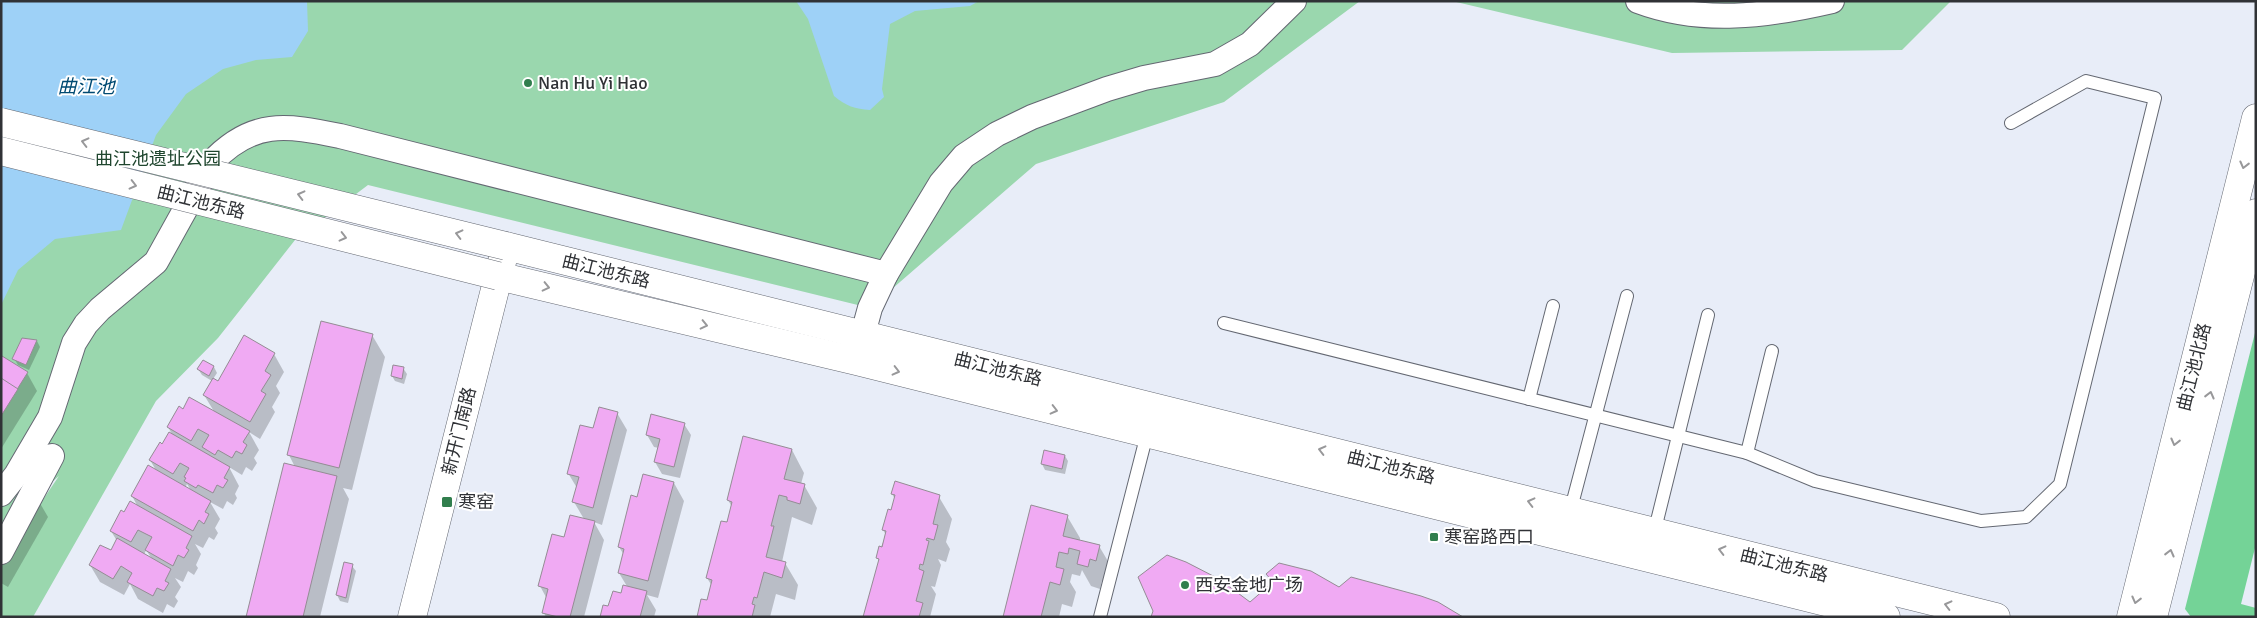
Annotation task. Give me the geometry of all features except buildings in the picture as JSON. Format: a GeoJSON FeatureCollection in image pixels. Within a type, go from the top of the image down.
{"type":"FeatureCollection","features":[{"type":"Feature","properties":{"kind":"main road","name":"曲江池北路"},"geometry":{"type":"LineString","coordinates":[[2131,617],[2256,118]]}},
{"type":"Feature","properties":{"kind":"main road","name":"曲江池东路"},"geometry":{"type":"LineString","coordinates":[[1,122],[1996,617]]}},
{"type":"Feature","properties":{"kind":"main road","name":"曲江池东路"},"geometry":{"type":"LineString","coordinates":[[1,151],[498,276],[856,361],[1886,617]]}},
{"type":"Feature","properties":{"kind":"main road","name":"曲江池北路"},"geometry":{"type":"LineString","coordinates":[[2153,617],[2256,213]]}},
{"type":"Feature","properties":{"kind":"main road","name":"新开门南路"},"geometry":{"type":"LineString","coordinates":[[412,617],[506,246]]}},
{"type":"Feature","properties":{"kind":"street"},"geometry":{"type":"LineString","coordinates":[[856,361],[870,308],[886,274],[941,183],[964,156],[989,139],[1032,117],[1107,89],[1144,78],[1215,64],[1250,44],[1294,1]]}},
{"type":"Feature","properties":{"kind":"street"},"geometry":{"type":"LineString","coordinates":[[1638,1],[1657,8],[1702,16],[1780,13],[1832,1]]}},
{"type":"Feature","properties":{"kind":"street"},"geometry":{"type":"LineString","coordinates":[[1,494],[16,475],[50,417],[74,343],[86,324],[100,309],[156,262],[211,163],[223,151],[249,133],[287,128],[340,136],[886,274]]}},
{"type":"Feature","properties":{"kind":"street"},"geometry":{"type":"LineString","coordinates":[[1,517],[27,491],[52,456],[1,552]]}},
{"type":"Feature","properties":{"kind":"lane"},"geometry":{"type":"LineString","coordinates":[[1224,323],[1747,453],[1815,481],[1980,521],[2026,516],[2060,484],[2155,98],[2086,81],[2011,123]]}},
{"type":"Feature","properties":{"kind":"lane"},"geometry":{"type":"LineString","coordinates":[[1570,512],[1626,296]]}},
{"type":"Feature","properties":{"kind":"lane"},"geometry":{"type":"LineString","coordinates":[[1529,399],[1553,306]]}},
{"type":"Feature","properties":{"kind":"lane"},"geometry":{"type":"LineString","coordinates":[[1654,533],[1708,315]]}},
{"type":"Feature","properties":{"kind":"lane"},"geometry":{"type":"LineString","coordinates":[[1747,453],[1772,351]]}},
{"type":"Feature","properties":{"kind":"lane"},"geometry":{"type":"LineString","coordinates":[[1100,617],[1147,434]]}},
{"type":"Feature","properties":{"kind":"green space","name":"曲江池遗址公园"},"geometry":{"type":"Polygon","coordinates":[[[1,1],[1360,1],[1224,102],[1036,164],[870,308],[368,185],[295,240],[218,338],[156,401],[33,617],[1,617],[1,538],[27,523],[59,476],[1,526],[1,1]]]}},
{"type":"Feature","properties":{"kind":"green space"},"geometry":{"type":"Polygon","coordinates":[[[1452,1],[1951,1],[1902,50],[1672,53],[1452,1]]]}},
{"type":"Feature","properties":{"kind":"green space"},"geometry":{"type":"Polygon","coordinates":[[[2256,329],[2256,544],[2241,604],[2256,608],[2256,617],[2191,617],[2185,609],[2256,329]]]}},
{"type":"Feature","properties":{"kind":"water","name":"曲江池"},"geometry":{"type":"Polygon","coordinates":[[[1,1],[307,1],[308,31],[292,57],[256,60],[223,69],[186,94],[156,135],[121,230],[55,239],[18,270],[1,305],[1,1]]]}},
{"type":"Feature","properties":{"kind":"water"},"geometry":{"type":"Polygon","coordinates":[[[796,1],[979,1],[970,6],[915,11],[890,24],[882,89],[884,97],[870,110],[851,106],[834,96],[808,19],[796,1]]]}},
{"type":"Feature","properties":{"kind":"place","name":"Nan Hu Yi Hao"},"geometry":{"type":"Point","coordinates":[528,83]}},
{"type":"Feature","properties":{"kind":"place","name":"寒窑"},"geometry":{"type":"Point","coordinates":[447,502]}},
{"type":"Feature","properties":{"kind":"place","name":"寒窑路西口"},"geometry":{"type":"Point","coordinates":[1434,537]}},
{"type":"Feature","properties":{"kind":"place","name":"西安金地广场"},"geometry":{"type":"Point","coordinates":[1185,585]}}]}
